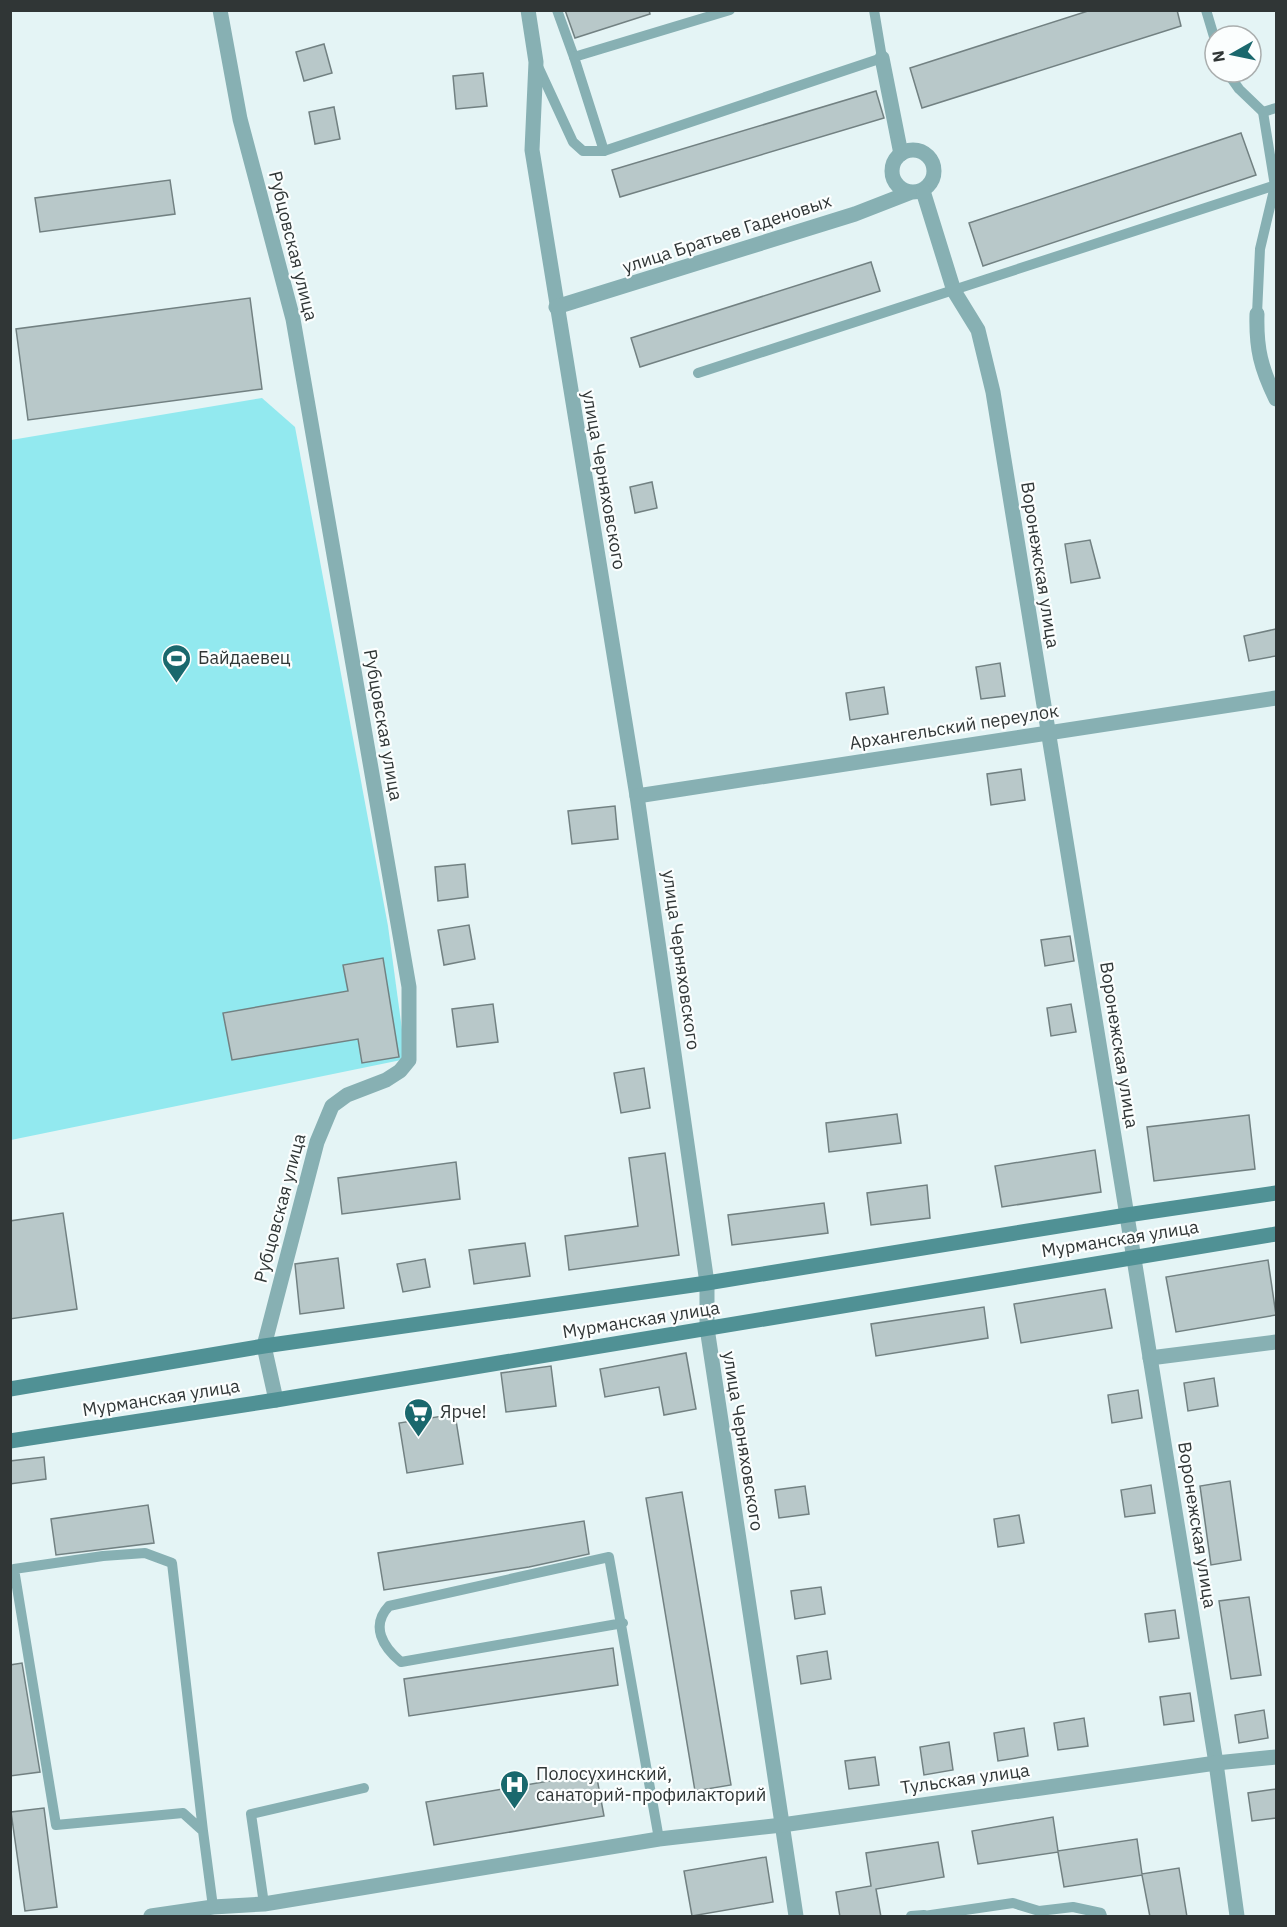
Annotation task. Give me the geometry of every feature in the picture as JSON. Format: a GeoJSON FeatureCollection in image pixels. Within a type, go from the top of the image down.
{"type":"FeatureCollection","features":[{"type":"Feature","properties":{"kind":"main road","name":"Мурманская улица"},"geometry":{"type":"LineString","coordinates":[[10,1389],[264,1346],[707,1283],[1276,1193]]}},
{"type":"Feature","properties":{"kind":"main road","name":"Мурманская улица"},"geometry":{"type":"LineString","coordinates":[[10,1441],[276,1400],[1276,1234]]}},
{"type":"Feature","properties":{"kind":"street","name":"Рубцовская улица"},"geometry":{"type":"LineString","coordinates":[[220,10],[240,119],[293,319],[410,987],[409,1060],[400,1071],[386,1080],[347,1095],[332,1106],[317,1142],[264,1346],[276,1400]]}},
{"type":"Feature","properties":{"kind":"street","name":"улица Черняховского"},"geometry":{"type":"LineString","coordinates":[[528,10],[536,62],[532,150],[637,796],[707,1283],[707,1328],[796,1917]]}},
{"type":"Feature","properties":{"kind":"street","name":"Воронежская улица"},"geometry":{"type":"LineString","coordinates":[[882,58],[901,154],[894,161],[892,171],[896,185],[916,192],[954,291],[978,330],[993,392],[1216,1763],[1237,1917]]}},
{"type":"Feature","properties":{"kind":"street"},"geometry":{"type":"LineString","coordinates":[[901,154],[912,150],[923,153],[932,160],[935,172],[932,183],[916,192]]}},
{"type":"Feature","properties":{"kind":"street","name":"улица Братьев Гаденовых"},"geometry":{"type":"LineString","coordinates":[[556,307],[855,214],[916,192]]}},
{"type":"Feature","properties":{"kind":"street"},"geometry":{"type":"LineString","coordinates":[[1257,314],[1256,339],[1262,368],[1276,399]]}},
{"type":"Feature","properties":{"kind":"street","name":"Архангельский переулок"},"geometry":{"type":"LineString","coordinates":[[637,796],[1276,698]]}},
{"type":"Feature","properties":{"kind":"street"},"geometry":{"type":"LineString","coordinates":[[1150,1358],[1276,1342]]}},
{"type":"Feature","properties":{"kind":"street","name":"Тульская улица"},"geometry":{"type":"LineString","coordinates":[[264,1904],[659,1839],[782,1826],[1216,1763],[1276,1757]]}},
{"type":"Feature","properties":{"kind":"street"},"geometry":{"type":"LineString","coordinates":[[151,1917],[213,1907],[264,1904]]}},
{"type":"Feature","properties":{"kind":"lane"},"geometry":{"type":"LineString","coordinates":[[557,10],[604,151]]}},
{"type":"Feature","properties":{"kind":"lane"},"geometry":{"type":"LineString","coordinates":[[574,57],[730,10]]}},
{"type":"Feature","properties":{"kind":"lane","name":"Воронежская улица"},"geometry":{"type":"LineString","coordinates":[[874,10],[882,58]]}},
{"type":"Feature","properties":{"kind":"lane"},"geometry":{"type":"LineString","coordinates":[[536,62],[573,142],[583,151],[604,151],[882,58]]}},
{"type":"Feature","properties":{"kind":"lane"},"geometry":{"type":"LineString","coordinates":[[1235,84],[1263,112],[1276,185],[1260,249],[1257,314]]}},
{"type":"Feature","properties":{"kind":"lane"},"geometry":{"type":"LineString","coordinates":[[1263,112],[1276,108]]}},
{"type":"Feature","properties":{"kind":"lane"},"geometry":{"type":"LineString","coordinates":[[698,373],[1276,185]]}},
{"type":"Feature","properties":{"kind":"lane"},"geometry":{"type":"LineString","coordinates":[[203,1831],[183,1813],[56,1825],[14,1569],[103,1556],[145,1553],[172,1563],[213,1907]]}},
{"type":"Feature","properties":{"kind":"lane"},"geometry":{"type":"LineString","coordinates":[[623,1623],[400,1662],[386,1650],[379,1631],[380,1616],[389,1606],[609,1557],[623,1623],[659,1839]]}},
{"type":"Feature","properties":{"kind":"lane"},"geometry":{"type":"LineString","coordinates":[[264,1904],[251,1814],[364,1788]]}},
{"type":"Feature","properties":{"kind":"lane"},"geometry":{"type":"LineString","coordinates":[[911,1917],[1013,1903],[1039,1911],[1073,1907],[1101,1913],[1102,1917]]}},
{"type":"Feature","properties":{"kind":"shaded area","name":"Байдаевец"},"geometry":{"type":"Polygon","coordinates":[[[262,398],[295,427],[388,926],[406,1059],[11,1140],[11,440],[262,398]]]}},
{"type":"Feature","properties":{"kind":"building"},"geometry":{"type":"Polygon","coordinates":[[[565,10],[649,10],[650,14],[575,38],[565,10]]]}},
{"type":"Feature","properties":{"kind":"building"},"geometry":{"type":"Polygon","coordinates":[[[1091,10],[1177,10],[1181,26],[922,108],[910,68],[1091,10]]]}},
{"type":"Feature","properties":{"kind":"building"},"geometry":{"type":"Polygon","coordinates":[[[324,44],[332,73],[304,81],[296,52],[324,44]]]}},
{"type":"Feature","properties":{"kind":"building"},"geometry":{"type":"Polygon","coordinates":[[[483,73],[487,106],[456,109],[453,76],[483,73]]]}},
{"type":"Feature","properties":{"kind":"building"},"geometry":{"type":"Polygon","coordinates":[[[876,91],[884,118],[620,197],[612,170],[876,91]]]}},
{"type":"Feature","properties":{"kind":"building"},"geometry":{"type":"Polygon","coordinates":[[[334,107],[340,139],[315,144],[309,112],[334,107]]]}},
{"type":"Feature","properties":{"kind":"building"},"geometry":{"type":"Polygon","coordinates":[[[1241,133],[1256,175],[983,266],[969,223],[1241,133]]]}},
{"type":"Feature","properties":{"kind":"building"},"geometry":{"type":"Polygon","coordinates":[[[170,180],[175,214],[40,232],[35,198],[170,180]]]}},
{"type":"Feature","properties":{"kind":"building"},"geometry":{"type":"Polygon","coordinates":[[[871,262],[880,291],[640,367],[631,338],[871,262]]]}},
{"type":"Feature","properties":{"kind":"building"},"geometry":{"type":"Polygon","coordinates":[[[250,298],[262,389],[28,420],[16,329],[250,298]]]}},
{"type":"Feature","properties":{"kind":"building"},"geometry":{"type":"Polygon","coordinates":[[[652,482],[657,508],[635,513],[630,487],[652,482]]]}},
{"type":"Feature","properties":{"kind":"building"},"geometry":{"type":"Polygon","coordinates":[[[1090,540],[1100,578],[1071,583],[1065,544],[1090,540]]]}},
{"type":"Feature","properties":{"kind":"building"},"geometry":{"type":"Polygon","coordinates":[[[1276,629],[1276,656],[1249,661],[1244,636],[1276,629]]]}},
{"type":"Feature","properties":{"kind":"building"},"geometry":{"type":"Polygon","coordinates":[[[1000,663],[1005,696],[981,699],[976,667],[1000,663]]]}},
{"type":"Feature","properties":{"kind":"building"},"geometry":{"type":"Polygon","coordinates":[[[884,687],[888,714],[850,720],[846,693],[884,687]]]}},
{"type":"Feature","properties":{"kind":"building"},"geometry":{"type":"Polygon","coordinates":[[[1021,769],[1025,800],[991,805],[987,774],[1021,769]]]}},
{"type":"Feature","properties":{"kind":"building"},"geometry":{"type":"Polygon","coordinates":[[[615,806],[618,839],[572,844],[568,811],[615,806]]]}},
{"type":"Feature","properties":{"kind":"building"},"geometry":{"type":"Polygon","coordinates":[[[465,864],[468,897],[438,901],[435,867],[465,864]]]}},
{"type":"Feature","properties":{"kind":"building"},"geometry":{"type":"Polygon","coordinates":[[[469,925],[475,959],[444,965],[438,930],[469,925]]]}},
{"type":"Feature","properties":{"kind":"building"},"geometry":{"type":"Polygon","coordinates":[[[1070,936],[1074,961],[1045,966],[1041,940],[1070,936]]]}},
{"type":"Feature","properties":{"kind":"building"},"geometry":{"type":"Polygon","coordinates":[[[383,958],[399,1057],[362,1063],[358,1039],[232,1060],[223,1013],[348,991],[343,965],[383,958]]]}},
{"type":"Feature","properties":{"kind":"building"},"geometry":{"type":"Polygon","coordinates":[[[493,1004],[498,1042],[457,1047],[452,1009],[493,1004]]]}},
{"type":"Feature","properties":{"kind":"building"},"geometry":{"type":"Polygon","coordinates":[[[1071,1004],[1076,1032],[1051,1036],[1047,1008],[1071,1004]]]}},
{"type":"Feature","properties":{"kind":"building"},"geometry":{"type":"Polygon","coordinates":[[[644,1068],[650,1108],[621,1113],[614,1073],[644,1068]]]}},
{"type":"Feature","properties":{"kind":"building"},"geometry":{"type":"Polygon","coordinates":[[[897,1114],[901,1143],[829,1152],[826,1123],[897,1114]]]}},
{"type":"Feature","properties":{"kind":"building"},"geometry":{"type":"Polygon","coordinates":[[[1249,1115],[1255,1169],[1154,1181],[1147,1127],[1249,1115]]]}},
{"type":"Feature","properties":{"kind":"building"},"geometry":{"type":"Polygon","coordinates":[[[1095,1150],[1101,1192],[1002,1207],[995,1166],[1095,1150]]]}},
{"type":"Feature","properties":{"kind":"building"},"geometry":{"type":"Polygon","coordinates":[[[665,1153],[679,1255],[569,1270],[565,1236],[638,1226],[629,1158],[665,1153]]]}},
{"type":"Feature","properties":{"kind":"building"},"geometry":{"type":"Polygon","coordinates":[[[456,1162],[460,1199],[342,1214],[338,1178],[456,1162]]]}},
{"type":"Feature","properties":{"kind":"building"},"geometry":{"type":"Polygon","coordinates":[[[927,1185],[930,1218],[871,1225],[867,1193],[927,1185]]]}},
{"type":"Feature","properties":{"kind":"building"},"geometry":{"type":"Polygon","coordinates":[[[824,1203],[828,1233],[732,1245],[728,1215],[824,1203]]]}},
{"type":"Feature","properties":{"kind":"building"},"geometry":{"type":"Polygon","coordinates":[[[63,1213],[77,1309],[10,1319],[10,1221],[63,1213]]]}},
{"type":"Feature","properties":{"kind":"building"},"geometry":{"type":"Polygon","coordinates":[[[525,1243],[530,1276],[474,1284],[469,1250],[525,1243]]]}},
{"type":"Feature","properties":{"kind":"building"},"geometry":{"type":"Polygon","coordinates":[[[338,1258],[344,1308],[300,1314],[295,1264],[338,1258]]]}},
{"type":"Feature","properties":{"kind":"building"},"geometry":{"type":"Polygon","coordinates":[[[425,1259],[430,1287],[403,1292],[397,1264],[425,1259]]]}},
{"type":"Feature","properties":{"kind":"building"},"geometry":{"type":"Polygon","coordinates":[[[1268,1260],[1276,1315],[1176,1332],[1166,1277],[1268,1260]]]}},
{"type":"Feature","properties":{"kind":"building"},"geometry":{"type":"Polygon","coordinates":[[[1105,1289],[1112,1328],[1021,1343],[1014,1304],[1105,1289]]]}},
{"type":"Feature","properties":{"kind":"building"},"geometry":{"type":"Polygon","coordinates":[[[984,1307],[988,1338],[876,1356],[871,1324],[984,1307]]]}},
{"type":"Feature","properties":{"kind":"building"},"geometry":{"type":"Polygon","coordinates":[[[686,1353],[696,1409],[664,1415],[659,1387],[605,1397],[600,1369],[686,1353]]]}},
{"type":"Feature","properties":{"kind":"building"},"geometry":{"type":"Polygon","coordinates":[[[551,1366],[556,1406],[506,1412],[501,1373],[551,1366]]]}},
{"type":"Feature","properties":{"kind":"building"},"geometry":{"type":"Polygon","coordinates":[[[1214,1378],[1218,1406],[1188,1411],[1184,1383],[1214,1378]]]}},
{"type":"Feature","properties":{"kind":"building"},"geometry":{"type":"Polygon","coordinates":[[[1138,1390],[1142,1418],[1112,1423],[1108,1395],[1138,1390]]]}},
{"type":"Feature","properties":{"kind":"building"},"geometry":{"type":"Polygon","coordinates":[[[455,1414],[463,1464],[407,1473],[399,1423],[455,1414]]]}},
{"type":"Feature","properties":{"kind":"building"},"geometry":{"type":"Polygon","coordinates":[[[44,1457],[46,1479],[10,1484],[10,1461],[44,1457]]]}},
{"type":"Feature","properties":{"kind":"building"},"geometry":{"type":"Polygon","coordinates":[[[1230,1481],[1241,1560],[1211,1565],[1200,1486],[1230,1481]]]}},
{"type":"Feature","properties":{"kind":"building"},"geometry":{"type":"Polygon","coordinates":[[[1151,1485],[1155,1513],[1125,1517],[1121,1490],[1151,1485]]]}},
{"type":"Feature","properties":{"kind":"building"},"geometry":{"type":"Polygon","coordinates":[[[805,1486],[809,1514],[779,1518],[775,1490],[805,1486]]]}},
{"type":"Feature","properties":{"kind":"building"},"geometry":{"type":"Polygon","coordinates":[[[682,1492],[731,1785],[695,1791],[646,1498],[682,1492]]]}},
{"type":"Feature","properties":{"kind":"building"},"geometry":{"type":"Polygon","coordinates":[[[148,1505],[154,1543],[56,1555],[51,1519],[148,1505]]]}},
{"type":"Feature","properties":{"kind":"building"},"geometry":{"type":"Polygon","coordinates":[[[1019,1515],[1024,1543],[998,1547],[994,1519],[1019,1515]]]}},
{"type":"Feature","properties":{"kind":"building"},"geometry":{"type":"Polygon","coordinates":[[[584,1521],[589,1554],[529,1567],[384,1590],[378,1553],[584,1521]]]}},
{"type":"Feature","properties":{"kind":"building"},"geometry":{"type":"Polygon","coordinates":[[[821,1587],[825,1614],[795,1619],[791,1591],[821,1587]]]}},
{"type":"Feature","properties":{"kind":"building"},"geometry":{"type":"Polygon","coordinates":[[[1249,1597],[1261,1675],[1231,1679],[1219,1601],[1249,1597]]]}},
{"type":"Feature","properties":{"kind":"building"},"geometry":{"type":"Polygon","coordinates":[[[1175,1610],[1179,1638],[1149,1642],[1145,1614],[1175,1610]]]}},
{"type":"Feature","properties":{"kind":"building"},"geometry":{"type":"Polygon","coordinates":[[[613,1648],[618,1685],[409,1716],[404,1679],[613,1648]]]}},
{"type":"Feature","properties":{"kind":"building"},"geometry":{"type":"Polygon","coordinates":[[[827,1651],[831,1679],[801,1684],[797,1656],[827,1651]]]}},
{"type":"Feature","properties":{"kind":"building"},"geometry":{"type":"Polygon","coordinates":[[[22,1663],[40,1772],[10,1776],[10,1665],[22,1663]]]}},
{"type":"Feature","properties":{"kind":"building"},"geometry":{"type":"Polygon","coordinates":[[[1190,1693],[1194,1721],[1164,1725],[1160,1697],[1190,1693]]]}},
{"type":"Feature","properties":{"kind":"building"},"geometry":{"type":"Polygon","coordinates":[[[1264,1710],[1268,1738],[1239,1743],[1235,1715],[1264,1710]]]}},
{"type":"Feature","properties":{"kind":"building"},"geometry":{"type":"Polygon","coordinates":[[[1084,1718],[1088,1746],[1058,1750],[1054,1723],[1084,1718]]]}},
{"type":"Feature","properties":{"kind":"building"},"geometry":{"type":"Polygon","coordinates":[[[1024,1728],[1028,1756],[998,1761],[994,1733],[1024,1728]]]}},
{"type":"Feature","properties":{"kind":"building"},"geometry":{"type":"Polygon","coordinates":[[[949,1742],[953,1770],[924,1775],[920,1747],[949,1742]]]}},
{"type":"Feature","properties":{"kind":"building"},"geometry":{"type":"Polygon","coordinates":[[[875,1757],[879,1785],[849,1789],[845,1761],[875,1757]]]}},
{"type":"Feature","properties":{"kind":"building","name":"Полосухинский, санаторий-профилакторий"},"geometry":{"type":"Polygon","coordinates":[[[596,1773],[604,1816],[434,1845],[426,1802],[596,1773]]]}},
{"type":"Feature","properties":{"kind":"building"},"geometry":{"type":"Polygon","coordinates":[[[1276,1789],[1276,1818],[1252,1821],[1248,1793],[1276,1789]]]}},
{"type":"Feature","properties":{"kind":"building"},"geometry":{"type":"Polygon","coordinates":[[[44,1808],[57,1907],[25,1911],[11,1812],[44,1808]]]}},
{"type":"Feature","properties":{"kind":"building"},"geometry":{"type":"Polygon","coordinates":[[[1053,1817],[1058,1851],[1137,1839],[1142,1874],[1179,1868],[1187,1917],[1150,1917],[1142,1875],[1064,1887],[1058,1852],[978,1864],[972,1831],[1053,1817]]]}},
{"type":"Feature","properties":{"kind":"building"},"geometry":{"type":"Polygon","coordinates":[[[938,1842],[944,1877],[876,1889],[881,1917],[840,1917],[836,1892],[871,1886],[866,1853],[938,1842]]]}},
{"type":"Feature","properties":{"kind":"building"},"geometry":{"type":"Polygon","coordinates":[[[766,1857],[773,1902],[692,1916],[684,1871],[766,1857]]]}},
{"type":"Feature","properties":{"kind":"place","name":"Байдаевец"},"geometry":{"type":"Point","coordinates":[177,684]}},
{"type":"Feature","properties":{"kind":"place","name":"Ярче!"},"geometry":{"type":"Point","coordinates":[419,1438]}},
{"type":"Feature","properties":{"kind":"place","name":"Полосухинский, санаторий-профилакторий"},"geometry":{"type":"Point","coordinates":[515,1810]}}]}
